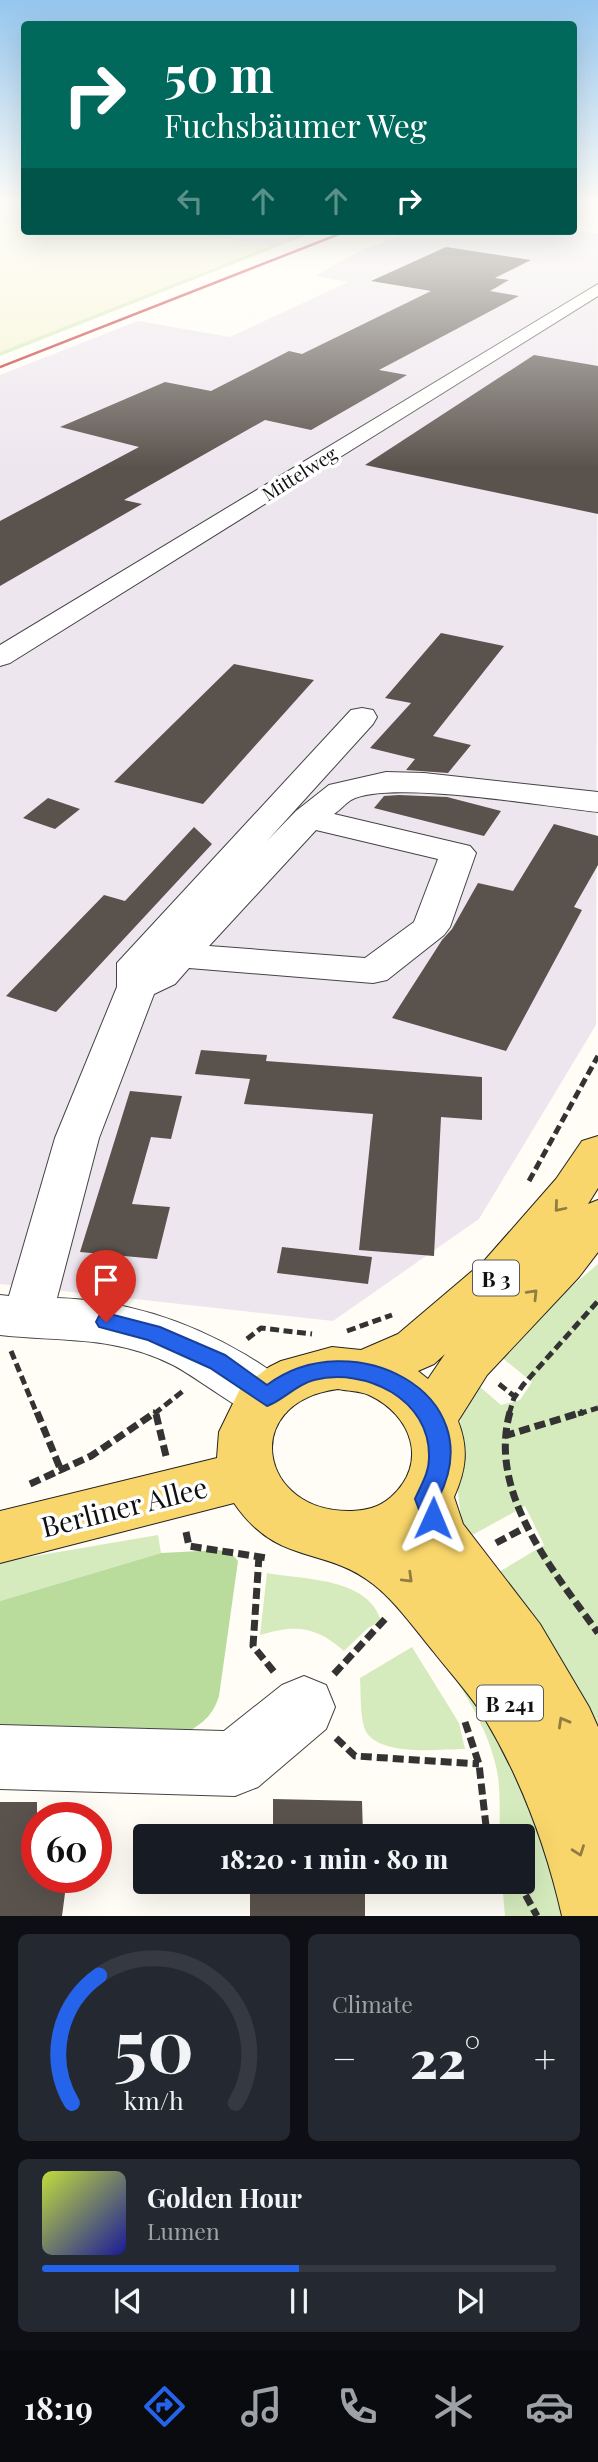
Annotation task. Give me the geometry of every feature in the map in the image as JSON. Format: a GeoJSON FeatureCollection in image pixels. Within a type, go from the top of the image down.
{"type":"FeatureCollection","features":[{"type":"Feature","properties":{"kind":"main road","name":"B 3"},"geometry":{"type":"LineString","coordinates":[[365,1371],[416,1349],[501,1274],[572,1191],[598,1152]]}},
{"type":"Feature","properties":{"kind":"main road","name":"B 3"},"geometry":{"type":"LineString","coordinates":[[431,1419],[469,1360],[562,1264],[598,1218]]}},
{"type":"Feature","properties":{"kind":"main road"},"geometry":{"type":"LineString","coordinates":[[338,1368],[365,1371],[403,1388],[419,1402],[431,1419],[438,1438],[440,1459],[437,1479],[427,1499],[408,1518],[382,1532],[352,1539],[318,1536],[287,1524],[263,1503],[248,1476],[244,1448],[251,1420],[267,1397],[288,1381],[312,1372],[338,1368]]}},
{"type":"Feature","properties":{"kind":"main road","name":"Berliner Allee"},"geometry":{"type":"LineString","coordinates":[[0,1537],[248,1476]]}},
{"type":"Feature","properties":{"kind":"main road","name":"B 241"},"geometry":{"type":"LineString","coordinates":[[427,1499],[439,1537],[519,1645],[567,1729],[598,1807]]}},
{"type":"Feature","properties":{"kind":"main road","name":"B 241"},"geometry":{"type":"LineString","coordinates":[[352,1539],[394,1564],[423,1592],[506,1695],[548,1772],[582,1856],[597,1916]]}},
{"type":"Feature","properties":{"kind":"street","name":"Mittelweg"},"geometry":{"type":"LineString","coordinates":[[0,657],[598,289]]}},
{"type":"Feature","properties":{"kind":"street"},"geometry":{"type":"LineString","coordinates":[[267,1397],[218,1362],[152,1333],[106,1322],[11,1324],[136,987],[136,962],[362,717]]}},
{"type":"Feature","properties":{"kind":"street"},"geometry":{"type":"LineString","coordinates":[[136,987],[162,975],[308,818],[341,792],[387,782],[514,791],[598,803]]}},
{"type":"Feature","properties":{"kind":"street"},"geometry":{"type":"LineString","coordinates":[[180,956],[373,971],[431,927],[458,853],[308,818]]}},
{"type":"Feature","properties":{"kind":"street"},"geometry":{"type":"LineString","coordinates":[[0,1757],[235,1764],[304,1707]]}},
{"type":"Feature","properties":{"kind":"path"},"geometry":{"type":"LineString","coordinates":[[526,1186],[598,1056]]}},
{"type":"Feature","properties":{"kind":"path"},"geometry":{"type":"LineString","coordinates":[[598,1301],[568,1329],[514,1396],[504,1436],[507,1473],[526,1527],[598,1633]]}},
{"type":"Feature","properties":{"kind":"path"},"geometry":{"type":"LineString","coordinates":[[11,1324],[62,1473]]}},
{"type":"Feature","properties":{"kind":"path"},"geometry":{"type":"LineString","coordinates":[[504,1436],[598,1408]]}},
{"type":"Feature","properties":{"kind":"path"},"geometry":{"type":"LineString","coordinates":[[25,1486],[62,1473],[156,1413]]}},
{"type":"Feature","properties":{"kind":"path"},"geometry":{"type":"LineString","coordinates":[[190,1546],[272,1559]]}},
{"type":"Feature","properties":{"kind":"path"},"geometry":{"type":"LineString","coordinates":[[259,1556],[253,1646],[304,1707],[355,1756],[479,1764]]}},
{"type":"Feature","properties":{"kind":"path"},"geometry":{"type":"LineString","coordinates":[[304,1707],[388,1616]]}},
{"type":"Feature","properties":{"kind":"path"},"geometry":{"type":"LineString","coordinates":[[463,1715],[479,1764],[486,1824]]}},
{"type":"Feature","properties":{"kind":"path"},"geometry":{"type":"LineString","coordinates":[[525,1894],[537,1916]]}},
{"type":"Feature","properties":{"kind":"shaded area"},"geometry":{"type":"Polygon","coordinates":[[[0,288],[161,288],[0,352],[0,288]]]}},
{"type":"Feature","properties":{"kind":"shaded area"},"geometry":{"type":"Polygon","coordinates":[[[334,288],[598,288],[596,1025],[479,1219],[333,1321],[0,1284],[0,375],[138,321],[230,337],[334,288]]]}},
{"type":"Feature","properties":{"kind":"green space"},"geometry":{"type":"Polygon","coordinates":[[[162,288],[171,288],[0,356],[0,352],[162,288]]]}},
{"type":"Feature","properties":{"kind":"green space"},"geometry":{"type":"Polygon","coordinates":[[[598,1264],[598,1742],[489,1578],[544,1545],[525,1506],[467,1538],[459,1500],[457,1459],[461,1417],[472,1380],[501,1405],[520,1400],[532,1382],[495,1352],[598,1264]]]}},
{"type":"Feature","properties":{"kind":"green space"},"geometry":{"type":"Polygon","coordinates":[[[158,1535],[161,1553],[0,1601],[0,1562],[158,1535]]]}},
{"type":"Feature","properties":{"kind":"green space"},"geometry":{"type":"Polygon","coordinates":[[[219,1550],[231,1553],[238,1561],[219,1696],[211,1713],[203,1721],[188,1732],[0,1733],[0,1601],[161,1553],[219,1550]]]}},
{"type":"Feature","properties":{"kind":"green space"},"geometry":{"type":"Polygon","coordinates":[[[267,1573],[349,1588],[363,1596],[374,1607],[381,1621],[368,1628],[344,1651],[324,1636],[305,1630],[284,1629],[260,1635],[267,1573]]]}},
{"type":"Feature","properties":{"kind":"green space"},"geometry":{"type":"Polygon","coordinates":[[[417,1625],[471,1687],[520,1778],[550,1867],[563,1916],[505,1916],[503,1894],[535,1894],[535,1824],[500,1824],[498,1779],[492,1751],[475,1712],[417,1625]]]}},
{"type":"Feature","properties":{"kind":"green space"},"geometry":{"type":"Polygon","coordinates":[[[412,1647],[459,1723],[465,1749],[394,1748],[380,1744],[370,1737],[364,1727],[360,1678],[412,1647]]]}},
{"type":"Feature","properties":{"kind":"building"},"geometry":{"type":"Polygon","coordinates":[[[415,288],[494,288],[490,291],[519,296],[379,370],[407,375],[311,430],[265,420],[124,500],[142,504],[0,586],[0,521],[139,447],[60,427],[165,382],[211,391],[289,351],[302,354],[431,291],[415,288]]]}},
{"type":"Feature","properties":{"kind":"building"},"geometry":{"type":"Polygon","coordinates":[[[534,355],[598,366],[598,514],[365,465],[534,355]]]}},
{"type":"Feature","properties":{"kind":"building"},"geometry":{"type":"Polygon","coordinates":[[[441,633],[504,646],[433,736],[471,745],[448,773],[406,770],[415,759],[370,748],[411,703],[385,698],[441,633]]]}},
{"type":"Feature","properties":{"kind":"building"},"geometry":{"type":"Polygon","coordinates":[[[234,664],[314,680],[203,804],[114,782],[234,664]]]}},
{"type":"Feature","properties":{"kind":"building"},"geometry":{"type":"Polygon","coordinates":[[[384,796],[447,797],[501,811],[484,836],[374,808],[384,796]]]}},
{"type":"Feature","properties":{"kind":"building"},"geometry":{"type":"Polygon","coordinates":[[[48,798],[80,809],[55,829],[23,818],[48,798]]]}},
{"type":"Feature","properties":{"kind":"building"},"geometry":{"type":"Polygon","coordinates":[[[554,824],[598,836],[598,865],[574,907],[582,910],[506,1051],[392,1018],[442,940],[452,929],[478,883],[513,891],[554,824]]]}},
{"type":"Feature","properties":{"kind":"building"},"geometry":{"type":"Polygon","coordinates":[[[194,827],[212,844],[56,1012],[6,996],[104,895],[125,901],[194,827]]]}},
{"type":"Feature","properties":{"kind":"building"},"geometry":{"type":"Polygon","coordinates":[[[201,1050],[267,1055],[266,1061],[482,1077],[482,1120],[441,1117],[434,1256],[359,1250],[373,1114],[244,1104],[250,1079],[195,1074],[201,1050]]]}},
{"type":"Feature","properties":{"kind":"building"},"geometry":{"type":"Polygon","coordinates":[[[130,1091],[182,1096],[171,1139],[151,1137],[132,1204],[170,1207],[157,1259],[80,1252],[130,1091]]]}},
{"type":"Feature","properties":{"kind":"building"},"geometry":{"type":"Polygon","coordinates":[[[282,1247],[372,1257],[368,1284],[277,1273],[282,1247]]]}},
{"type":"Feature","properties":{"kind":"building"},"geometry":{"type":"Polygon","coordinates":[[[273,1799],[362,1801],[363,1824],[273,1824],[273,1799]]]}},
{"type":"Feature","properties":{"kind":"building"},"geometry":{"type":"Polygon","coordinates":[[[0,1802],[21,1802],[21,1893],[65,1893],[62,1916],[0,1916],[0,1802]]]}},
{"type":"Feature","properties":{"kind":"building"},"geometry":{"type":"Polygon","coordinates":[[[250,1894],[365,1894],[365,1916],[250,1916],[250,1894]]]}},
{"type":"Feature","properties":{"kind":"railway"},"geometry":{"type":"LineString","coordinates":[[0,367],[201,288]]}},
{"type":"Feature","properties":{"kind":"route"},"geometry":{"type":"LineString","coordinates":[[106,1322],[152,1333],[218,1362],[267,1397],[288,1381],[312,1372],[338,1368],[365,1371],[403,1388],[419,1402],[431,1419],[438,1438],[440,1459],[437,1479],[427,1499],[433,1518]]}}]}
